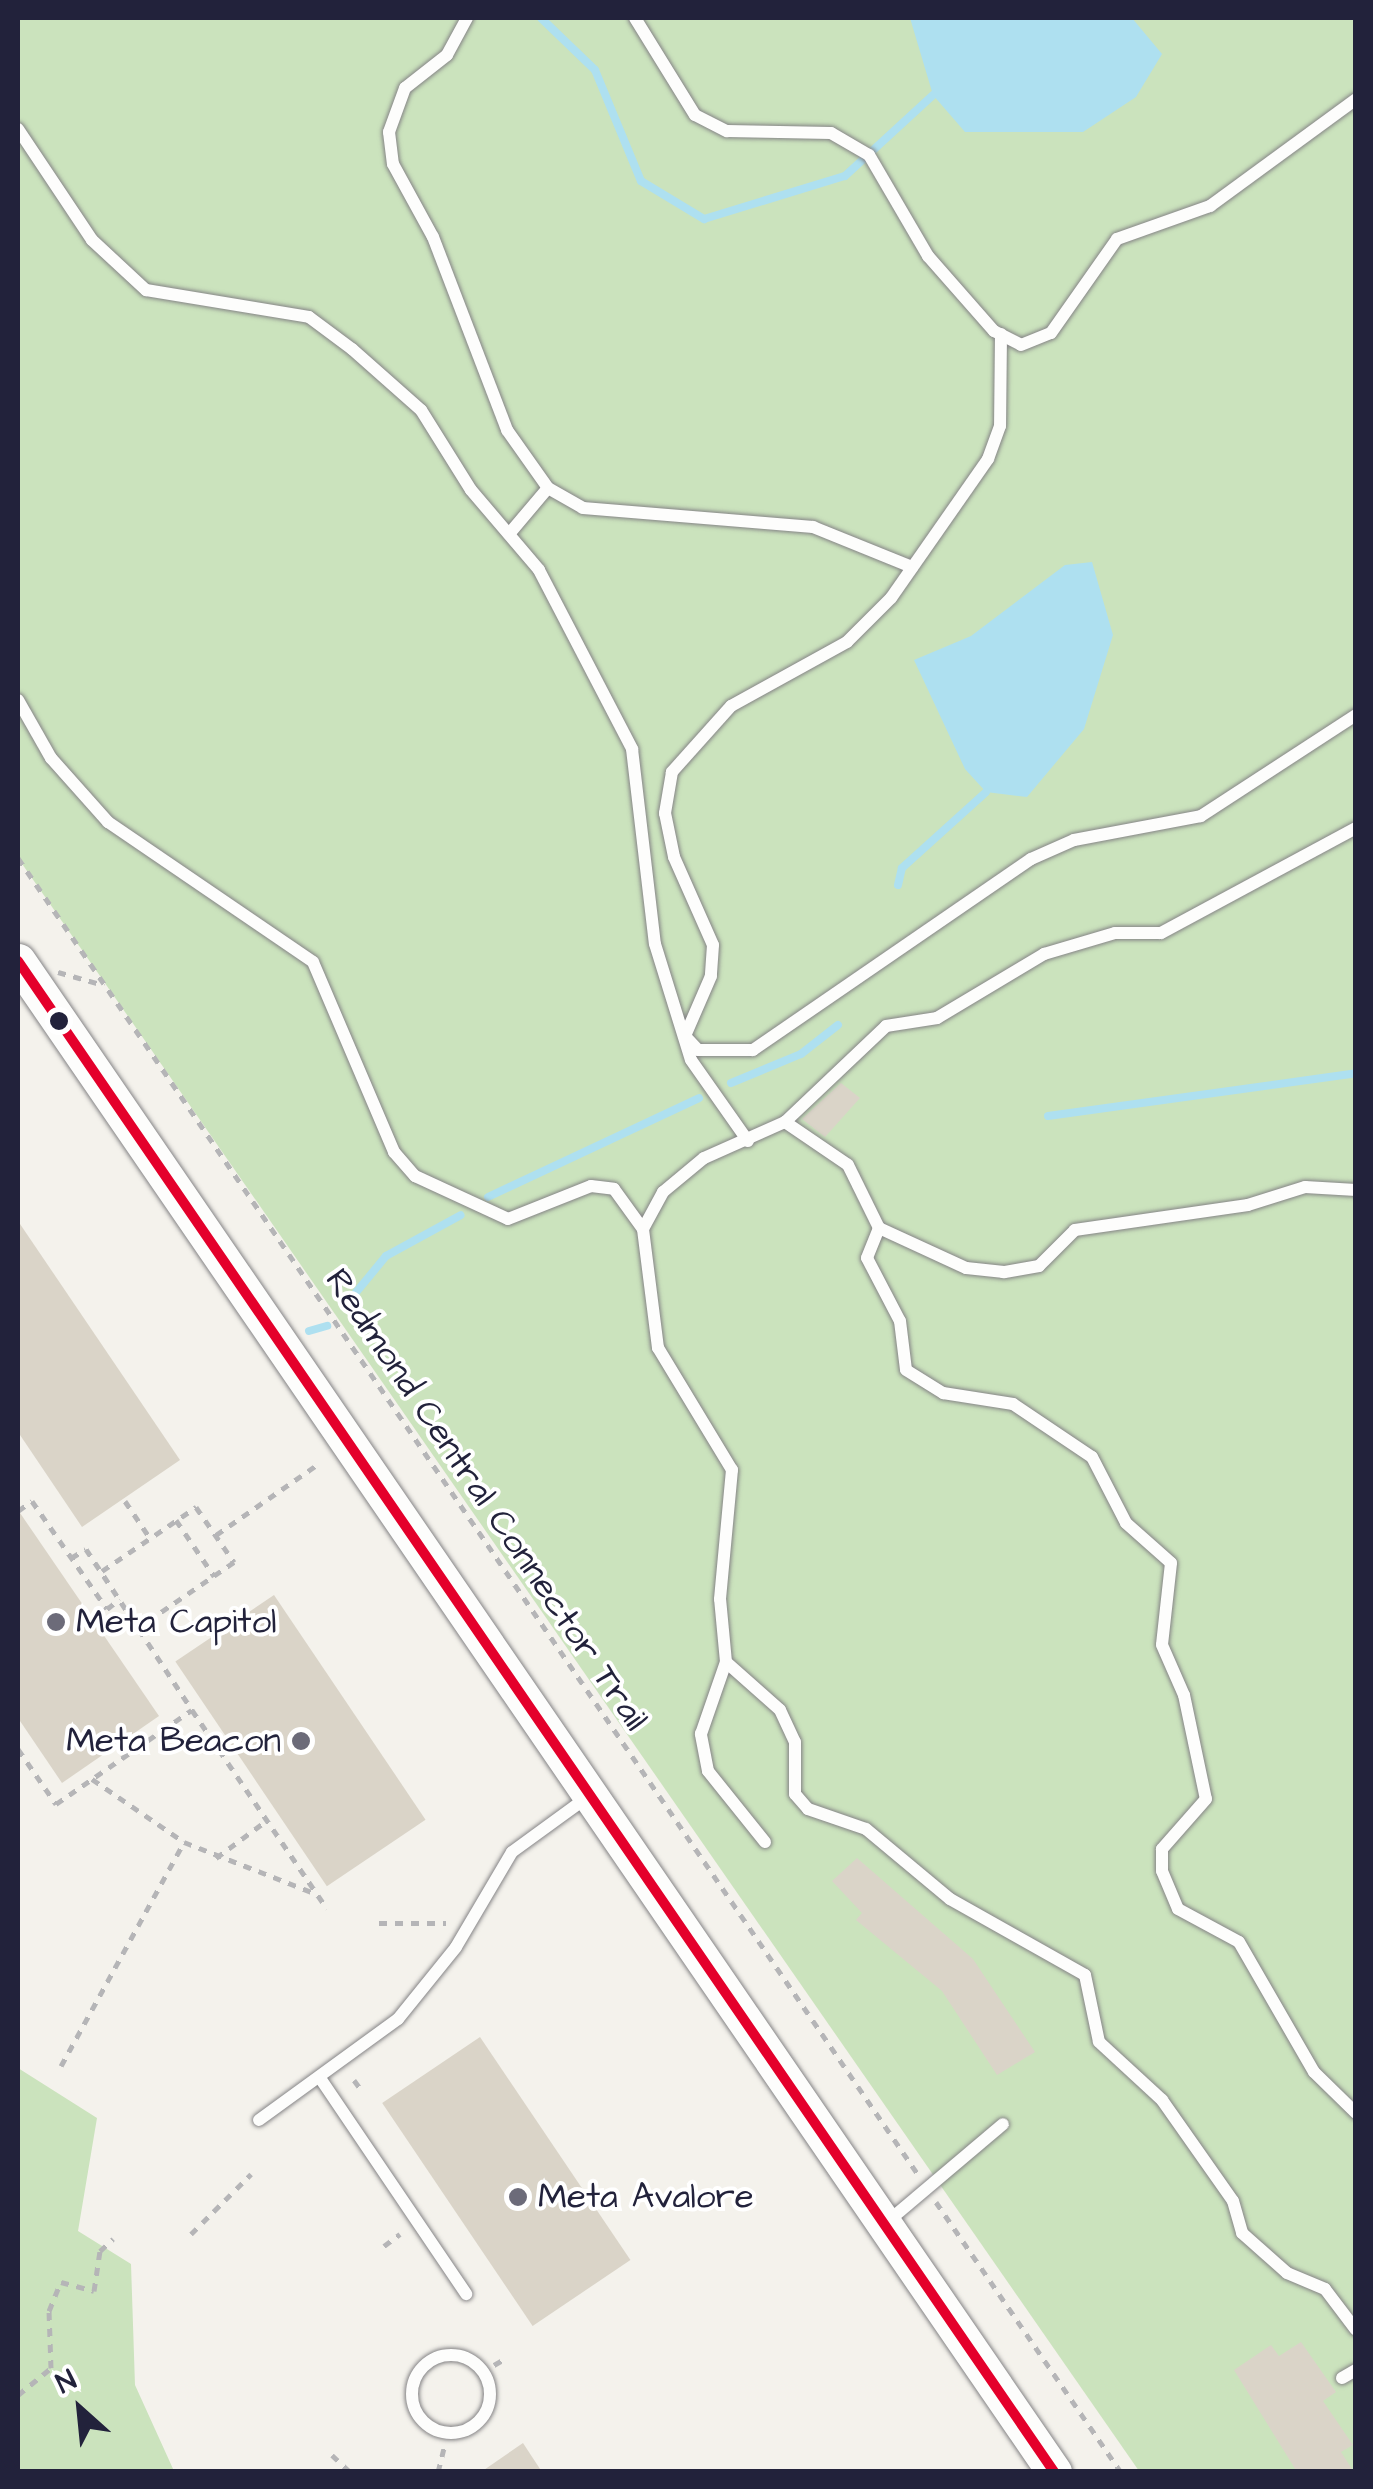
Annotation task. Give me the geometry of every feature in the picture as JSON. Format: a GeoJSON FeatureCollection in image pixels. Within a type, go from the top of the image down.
{"type":"FeatureCollection","features":[{"type":"Feature","properties":{"kind":"main road"},"geometry":{"type":"LineString","coordinates":[[18,961],[1054,2472]]}},
{"type":"Feature","properties":{"kind":"lane"},"geometry":{"type":"LineString","coordinates":[[467,18],[447,54],[405,88],[390,132],[393,164],[433,237],[506,430],[548,488],[583,508],[814,527],[912,568]]}},
{"type":"Feature","properties":{"kind":"lane"},"geometry":{"type":"LineString","coordinates":[[636,18],[695,115],[727,132],[832,133],[869,156],[928,256],[1001,334],[1021,345],[1051,333],[1117,240],[1210,206],[1356,99]]}},
{"type":"Feature","properties":{"kind":"lane"},"geometry":{"type":"LineString","coordinates":[[18,129],[115,268],[177,301],[309,317],[421,410],[538,570],[632,749],[655,944],[698,1075],[748,1141]]}},
{"type":"Feature","properties":{"kind":"lane"},"geometry":{"type":"LineString","coordinates":[[685,1036],[711,976],[713,945],[674,858],[665,813],[672,772],[731,706],[847,642],[912,568],[988,459],[1000,426],[1001,334]]}},
{"type":"Feature","properties":{"kind":"lane"},"geometry":{"type":"LineString","coordinates":[[510,534],[548,488]]}},
{"type":"Feature","properties":{"kind":"lane"},"geometry":{"type":"LineString","coordinates":[[18,700],[51,758],[108,822],[313,962],[394,1152],[415,1176],[508,1219],[591,1186],[614,1189],[643,1229],[658,1348],[732,1470],[720,1599],[726,1662],[701,1734],[708,1771],[766,1842]]}},
{"type":"Feature","properties":{"kind":"lane"},"geometry":{"type":"LineString","coordinates":[[685,1036],[717,1057],[752,1050],[1031,859],[1074,840],[1201,816],[1356,715]]}},
{"type":"Feature","properties":{"kind":"lane"},"geometry":{"type":"LineString","coordinates":[[643,1229],[662,1192],[704,1158],[785,1122],[886,1026],[937,1018],[1044,954],[1115,933],[1160,933],[1356,828]]}},
{"type":"Feature","properties":{"kind":"lane"},"geometry":{"type":"LineString","coordinates":[[785,1122],[848,1165],[878,1228],[966,1268],[1004,1272],[1039,1266],[1075,1230],[1248,1205],[1305,1187],[1356,1190]]}},
{"type":"Feature","properties":{"kind":"lane"},"geometry":{"type":"LineString","coordinates":[[878,1228],[867,1258],[900,1320],[906,1370],[944,1393],[1013,1404],[1092,1456],[1126,1523],[1171,1564],[1162,1644],[1184,1695],[1206,1798],[1162,1849],[1162,1871],[1178,1910],[1239,1942],[1314,2072],[1356,2113]]}},
{"type":"Feature","properties":{"kind":"lane"},"geometry":{"type":"LineString","coordinates":[[726,1662],[780,1710],[795,1742],[794,1794],[808,1809],[866,1828],[950,1899],[1084,1975],[1099,2042],[1162,2100],[1233,2201],[1242,2232],[1287,2273],[1325,2289],[1356,2330]]}},
{"type":"Feature","properties":{"kind":"lane"},"geometry":{"type":"LineString","coordinates":[[259,2120],[320,2078],[418,1998],[512,1852],[588,1796]]}},
{"type":"Feature","properties":{"kind":"lane"},"geometry":{"type":"LineString","coordinates":[[320,2078],[466,2294]]}},
{"type":"Feature","properties":{"kind":"lane"},"geometry":{"type":"LineString","coordinates":[[886,2222],[1004,2124]]}},
{"type":"Feature","properties":{"kind":"lane"},"geometry":{"type":"LineString","coordinates":[[452,2354],[483,2371],[490,2394],[474,2425],[448,2432],[424,2422],[412,2397],[428,2362],[452,2354]]}},
{"type":"Feature","properties":{"kind":"lane"},"geometry":{"type":"LineString","coordinates":[[1342,2378],[1356,2370]]}},
{"type":"Feature","properties":{"kind":"path","name":"Redmond Central Connector Trail"},"geometry":{"type":"LineString","coordinates":[[18,858],[914,2170]]}},
{"type":"Feature","properties":{"kind":"path"},"geometry":{"type":"LineString","coordinates":[[55,974],[104,985]]}},
{"type":"Feature","properties":{"kind":"path"},"geometry":{"type":"LineString","coordinates":[[216,1535],[318,1464]]}},
{"type":"Feature","properties":{"kind":"path"},"geometry":{"type":"LineString","coordinates":[[18,1511],[32,1501],[107,1609],[120,1599]]}},
{"type":"Feature","properties":{"kind":"path"},"geometry":{"type":"LineString","coordinates":[[125,1502],[150,1538]]}},
{"type":"Feature","properties":{"kind":"path"},"geometry":{"type":"LineString","coordinates":[[102,1571],[196,1507],[216,1535],[234,1562],[139,1626]]}},
{"type":"Feature","properties":{"kind":"path"},"geometry":{"type":"LineString","coordinates":[[176,1520],[214,1576]]}},
{"type":"Feature","properties":{"kind":"path"},"geometry":{"type":"LineString","coordinates":[[72,1558],[86,1549],[328,1909]]}},
{"type":"Feature","properties":{"kind":"path"},"geometry":{"type":"LineString","coordinates":[[18,1749],[56,1804],[192,1710]]}},
{"type":"Feature","properties":{"kind":"path"},"geometry":{"type":"LineString","coordinates":[[92,1779],[184,1842],[216,1858],[317,1893]]}},
{"type":"Feature","properties":{"kind":"path"},"geometry":{"type":"LineString","coordinates":[[216,1858],[267,1820]]}},
{"type":"Feature","properties":{"kind":"path"},"geometry":{"type":"LineString","coordinates":[[61,2066],[184,1842]]}},
{"type":"Feature","properties":{"kind":"path"},"geometry":{"type":"LineString","coordinates":[[378,1923],[446,1923]]}},
{"type":"Feature","properties":{"kind":"path"},"geometry":{"type":"LineString","coordinates":[[354,2080],[359,2087]]}},
{"type":"Feature","properties":{"kind":"path"},"geometry":{"type":"LineString","coordinates":[[191,2234],[251,2174]]}},
{"type":"Feature","properties":{"kind":"path"},"geometry":{"type":"LineString","coordinates":[[938,2205],[1122,2472]]}},
{"type":"Feature","properties":{"kind":"path"},"geometry":{"type":"LineString","coordinates":[[384,2246],[400,2234]]}},
{"type":"Feature","properties":{"kind":"path"},"geometry":{"type":"LineString","coordinates":[[18,2395],[52,2368],[49,2311],[61,2282],[94,2292],[100,2250],[113,2239]]}},
{"type":"Feature","properties":{"kind":"path"},"geometry":{"type":"LineString","coordinates":[[494,2364],[506,2358]]}},
{"type":"Feature","properties":{"kind":"path"},"geometry":{"type":"LineString","coordinates":[[438,2472],[444,2448]]}},
{"type":"Feature","properties":{"kind":"path"},"geometry":{"type":"LineString","coordinates":[[332,2455],[350,2472]]}},
{"type":"Feature","properties":{"kind":"green space"},"geometry":{"type":"Polygon","coordinates":[[[18,18],[1355,18],[1355,2471],[1139,2471],[18,858],[18,18]]]}},
{"type":"Feature","properties":{"kind":"green space"},"geometry":{"type":"Polygon","coordinates":[[[18,2068],[97,2118],[78,2231],[131,2264],[135,2385],[174,2471],[18,2471],[18,2068]]]}},
{"type":"Feature","properties":{"kind":"water"},"geometry":{"type":"Polygon","coordinates":[[[910,18],[1132,18],[1162,54],[1136,97],[1083,132],[965,132],[933,95],[910,18]]]}},
{"type":"Feature","properties":{"kind":"water"},"geometry":{"type":"Polygon","coordinates":[[[1092,562],[1113,635],[1084,729],[1027,797],[986,792],[965,769],[914,660],[971,636],[1065,565],[1092,562]]]}},
{"type":"Feature","properties":{"kind":"building"},"geometry":{"type":"Polygon","coordinates":[[[841,1083],[860,1098],[825,1137],[802,1119],[841,1083]]]}},
{"type":"Feature","properties":{"kind":"building"},"geometry":{"type":"Polygon","coordinates":[[[18,1221],[180,1460],[82,1527],[18,1432],[18,1221]]]}},
{"type":"Feature","properties":{"kind":"building","name":"Meta Capitol"},"geometry":{"type":"Polygon","coordinates":[[[18,1510],[159,1716],[62,1783],[18,1718],[18,1510]]]}},
{"type":"Feature","properties":{"kind":"building","name":"Meta Beacon"},"geometry":{"type":"Polygon","coordinates":[[[274,1595],[426,1820],[327,1886],[175,1662],[274,1595]]]}},
{"type":"Feature","properties":{"kind":"building"},"geometry":{"type":"Polygon","coordinates":[[[857,1858],[973,1959],[1035,2052],[997,2075],[942,1991],[856,1920],[862,1913],[832,1881],[857,1858]]]}},
{"type":"Feature","properties":{"kind":"building","name":"Meta Avalore"},"geometry":{"type":"Polygon","coordinates":[[[480,2037],[630,2260],[533,2326],[382,2103],[480,2037]]]}},
{"type":"Feature","properties":{"kind":"building"},"geometry":{"type":"Polygon","coordinates":[[[1301,2342],[1336,2392],[1323,2401],[1353,2445],[1341,2452],[1354,2472],[1297,2472],[1234,2370],[1271,2345],[1279,2356],[1301,2342]]]}},
{"type":"Feature","properties":{"kind":"building"},"geometry":{"type":"Polygon","coordinates":[[[523,2443],[542,2472],[481,2472],[523,2443]]]}},
{"type":"Feature","properties":{"kind":"waterway"},"geometry":{"type":"LineString","coordinates":[[541,18],[595,70],[641,181],[704,219],[845,176],[933,95]]}},
{"type":"Feature","properties":{"kind":"waterway"},"geometry":{"type":"LineString","coordinates":[[898,885],[902,868],[986,792]]}},
{"type":"Feature","properties":{"kind":"waterway"},"geometry":{"type":"LineString","coordinates":[[731,1083],[801,1054],[838,1025]]}},
{"type":"Feature","properties":{"kind":"waterway"},"geometry":{"type":"LineString","coordinates":[[1048,1116],[1356,1073]]}},
{"type":"Feature","properties":{"kind":"waterway"},"geometry":{"type":"LineString","coordinates":[[488,1197],[699,1098]]}},
{"type":"Feature","properties":{"kind":"waterway"},"geometry":{"type":"LineString","coordinates":[[344,1307],[386,1256],[461,1215]]}},
{"type":"Feature","properties":{"kind":"waterway"},"geometry":{"type":"LineString","coordinates":[[309,1331],[327,1326]]}},
{"type":"Feature","properties":{"kind":"transit line"},"geometry":{"type":"LineString","coordinates":[[18,961],[1054,2472]]}},
{"type":"Feature","properties":{"kind":"place","name":"Meta Capitol"},"geometry":{"type":"Point","coordinates":[56,1622]}},
{"type":"Feature","properties":{"kind":"place","name":"Meta Beacon"},"geometry":{"type":"Point","coordinates":[301,1741]}},
{"type":"Feature","properties":{"kind":"place","name":"Meta Avalore"},"geometry":{"type":"Point","coordinates":[518,2197]}}]}
